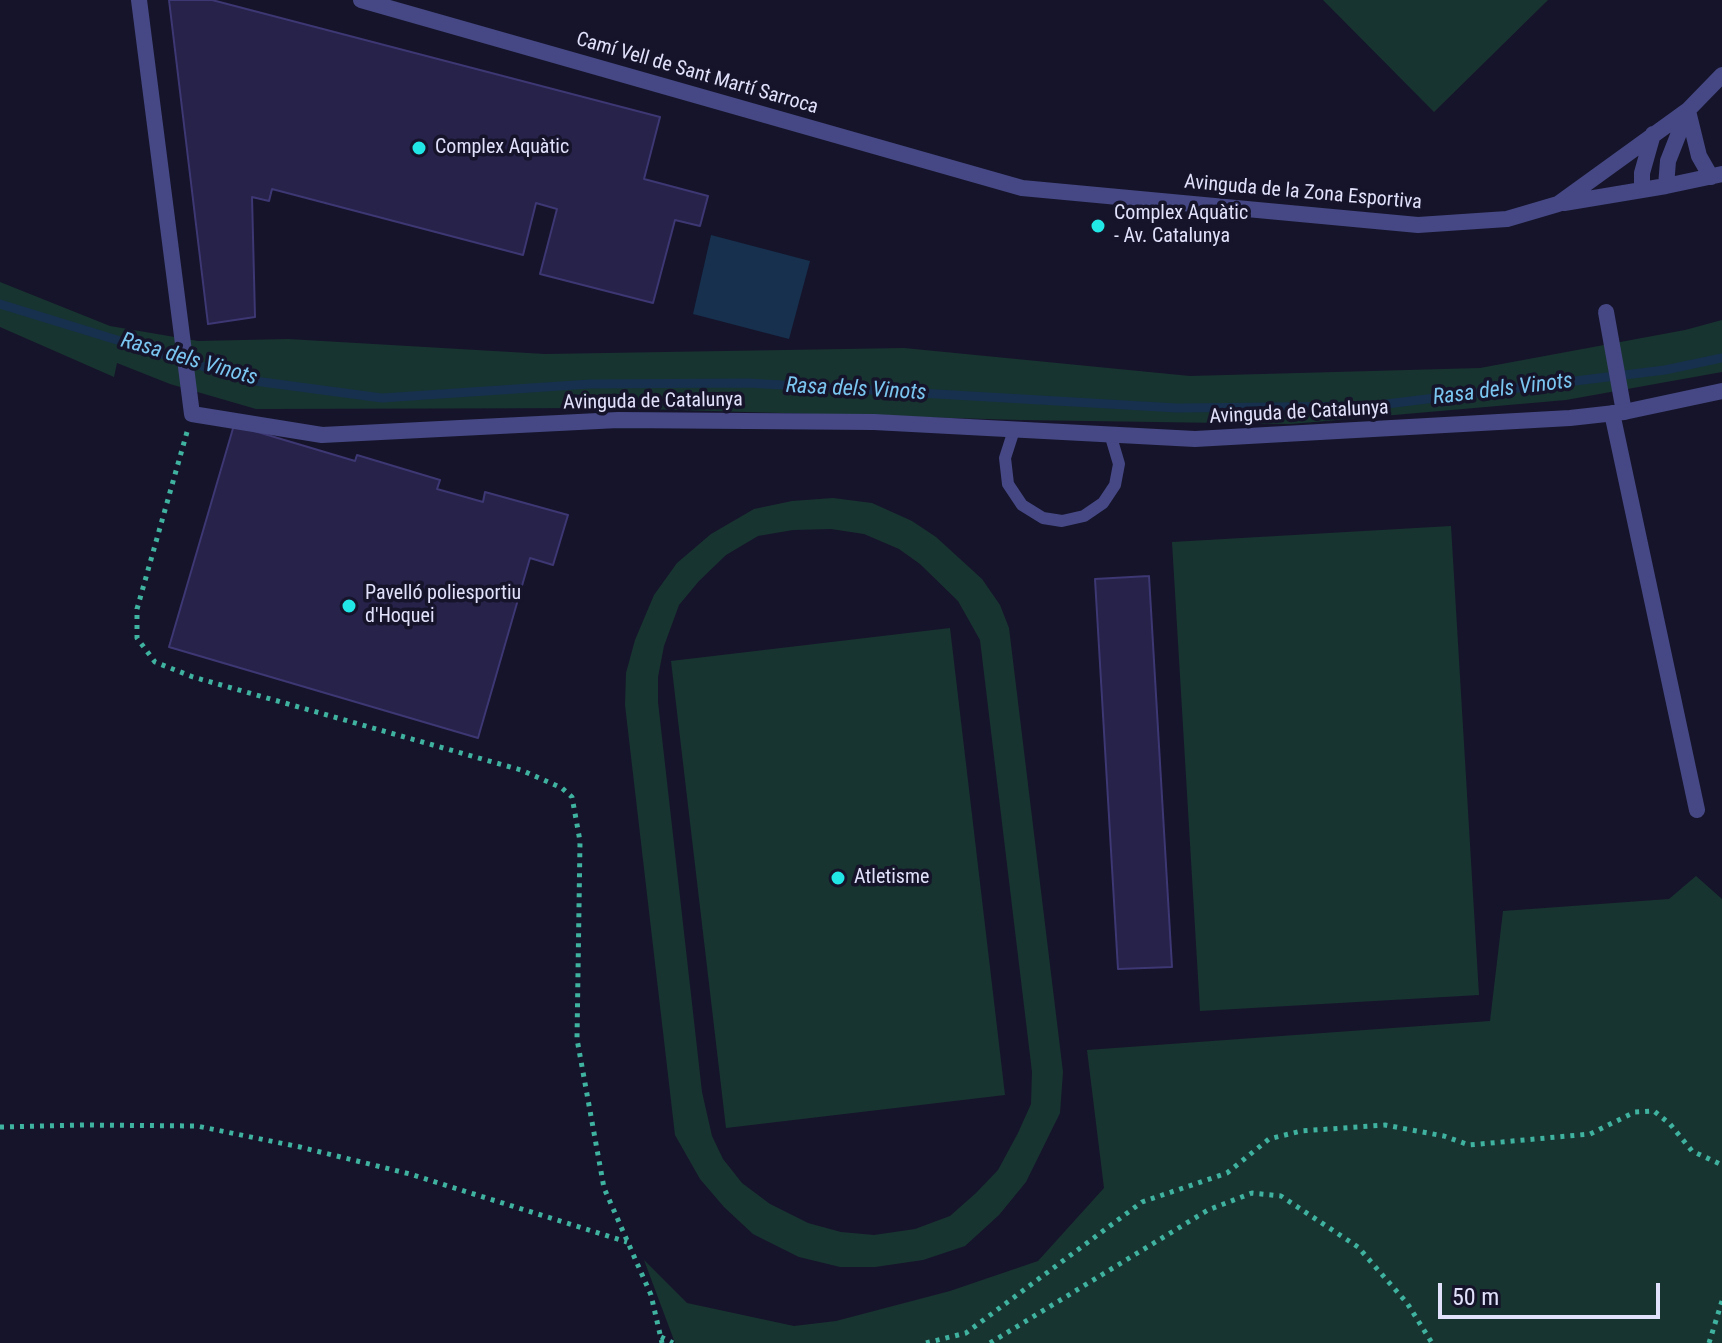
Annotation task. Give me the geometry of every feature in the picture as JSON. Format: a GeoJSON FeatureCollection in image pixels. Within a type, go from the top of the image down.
{"type":"FeatureCollection","features":[{"type":"Feature","properties":{"kind":"street"},"geometry":{"type":"LineString","coordinates":[[139,0],[192,414]]}},
{"type":"Feature","properties":{"kind":"street","name":"Camí Vell de Sant Martí Sarroca"},"geometry":{"type":"LineString","coordinates":[[361,0],[1022,188]]}},
{"type":"Feature","properties":{"kind":"street","name":"Avinguda de la Zona Esportiva"},"geometry":{"type":"LineString","coordinates":[[1022,188],[1418,225],[1507,219],[1558,204],[1688,110],[1722,75]]}},
{"type":"Feature","properties":{"kind":"street"},"geometry":{"type":"LineString","coordinates":[[1558,204],[1716,175],[1699,156],[1688,110]]}},
{"type":"Feature","properties":{"kind":"street","name":"Avinguda de la Zona Esportiva"},"geometry":{"type":"LineString","coordinates":[[1666,186],[1668,161],[1688,110]]}},
{"type":"Feature","properties":{"kind":"street"},"geometry":{"type":"LineString","coordinates":[[1642,190],[1642,173],[1653,134]]}},
{"type":"Feature","properties":{"kind":"street"},"geometry":{"type":"LineString","coordinates":[[1606,312],[1618,413],[1697,810]]}},
{"type":"Feature","properties":{"kind":"street","name":"Avinguda de Catalunya"},"geometry":{"type":"LineString","coordinates":[[192,414],[322,435],[618,420],[874,422],[1111,437],[1195,439],[1618,413],[1722,391]]}},
{"type":"Feature","properties":{"kind":"lane"},"geometry":{"type":"LineString","coordinates":[[1014,430],[1005,458],[1008,484],[1022,505],[1043,518],[1062,521],[1084,516],[1103,503],[1115,485],[1119,464],[1111,437]]}},
{"type":"Feature","properties":{"kind":"path"},"geometry":{"type":"LineString","coordinates":[[192,414],[137,609],[137,638],[155,662],[193,677],[521,770],[562,788],[572,797],[580,841],[577,1039],[604,1188],[651,1295],[661,1340],[673,1343]]}},
{"type":"Feature","properties":{"kind":"path"},"geometry":{"type":"LineString","coordinates":[[926,1343],[966,1333],[1142,1202],[1227,1173],[1269,1139],[1301,1131],[1385,1125],[1444,1136],[1469,1145],[1590,1134],[1635,1112],[1654,1111],[1670,1124],[1692,1151],[1722,1165]]}},
{"type":"Feature","properties":{"kind":"path"},"geometry":{"type":"LineString","coordinates":[[0,1127],[197,1126],[410,1174],[627,1242]]}},
{"type":"Feature","properties":{"kind":"path"},"geometry":{"type":"LineString","coordinates":[[990,1343],[1208,1210],[1252,1193],[1281,1196],[1358,1247],[1407,1303],[1432,1343]]}},
{"type":"Feature","properties":{"kind":"path"},"geometry":{"type":"LineString","coordinates":[[1709,1343],[1722,1301]]}},
{"type":"Feature","properties":{"kind":"path"},"geometry":{"type":"LineString","coordinates":[[1714,1325],[1722,1326]]}},
{"type":"Feature","properties":{"kind":"green space"},"geometry":{"type":"Polygon","coordinates":[[[1323,0],[1548,0],[1434,112],[1323,0]]]}},
{"type":"Feature","properties":{"kind":"green space"},"geometry":{"type":"Polygon","coordinates":[[[0,282],[110,326],[198,341],[288,339],[545,354],[904,348],[1190,376],[1480,368],[1685,330],[1722,320],[1722,372],[1566,400],[1291,424],[609,408],[256,409],[170,384],[117,363],[114,377],[0,327],[0,282]]]}},
{"type":"Feature","properties":{"kind":"green space"},"geometry":{"type":"Polygon","coordinates":[[[833,498],[872,503],[912,521],[936,537],[982,579],[1000,605],[1009,628],[1063,1072],[1060,1113],[1026,1182],[999,1215],[965,1246],[923,1260],[875,1267],[840,1267],[799,1257],[753,1234],[700,1179],[675,1135],[625,705],[626,673],[635,640],[654,595],[677,563],[711,534],[754,509],[792,501],[833,498]],[[831,529],[793,530],[758,536],[726,555],[679,605],[664,646],[658,677],[658,702],[702,1092],[712,1136],[723,1159],[742,1183],[770,1204],[808,1223],[841,1232],[874,1235],[915,1229],[950,1216],[976,1193],[998,1170],[1018,1133],[1031,1104],[1032,1072],[980,640],[958,601],[920,564],[899,549],[864,534],[831,529]]]}},
{"type":"Feature","properties":{"kind":"green space"},"geometry":{"type":"Polygon","coordinates":[[[1451,526],[1479,995],[1200,1011],[1172,542],[1451,526]]]}},
{"type":"Feature","properties":{"kind":"green space","name":"Atletisme"},"geometry":{"type":"Polygon","coordinates":[[[950,628],[1005,1095],[726,1128],[671,661],[950,628]]]}},
{"type":"Feature","properties":{"kind":"green space"},"geometry":{"type":"Polygon","coordinates":[[[1696,876],[1722,899],[1722,1343],[675,1343],[644,1260],[687,1303],[794,1326],[836,1321],[950,1291],[1038,1261],[1104,1188],[1087,1050],[1490,1021],[1503,911],[1669,899],[1696,876]]]}},
{"type":"Feature","properties":{"kind":"water"},"geometry":{"type":"Polygon","coordinates":[[[711,235],[810,261],[789,339],[693,314],[711,235]]]}},
{"type":"Feature","properties":{"kind":"building","name":"Complex Aquàtic"},"geometry":{"type":"Polygon","coordinates":[[[169,0],[212,0],[660,117],[644,179],[708,196],[700,226],[675,220],[653,303],[540,274],[557,209],[536,203],[523,255],[272,189],[269,201],[252,197],[255,317],[208,324],[169,0]]]}},
{"type":"Feature","properties":{"kind":"building","name":"Pavelló poliesportiu d'Hoquei"},"geometry":{"type":"Polygon","coordinates":[[[234,425],[355,461],[357,455],[440,480],[437,489],[483,502],[485,492],[568,515],[553,565],[530,558],[478,738],[169,647],[234,425]]]}},
{"type":"Feature","properties":{"kind":"building"},"geometry":{"type":"Polygon","coordinates":[[[1149,576],[1172,967],[1118,969],[1095,579],[1149,576]]]}},
{"type":"Feature","properties":{"kind":"waterway","name":"Rasa dels Vinots"},"geometry":{"type":"LineString","coordinates":[[0,304],[247,380],[382,398],[590,384],[748,383],[1177,408],[1370,406],[1665,370],[1722,358]]}},
{"type":"Feature","properties":{"kind":"place","name":"Complex Aquàtic"},"geometry":{"type":"Point","coordinates":[419,148]}},
{"type":"Feature","properties":{"kind":"place","name":"Complex Aquàtic - Av. Catalunya"},"geometry":{"type":"Point","coordinates":[1098,226]}},
{"type":"Feature","properties":{"kind":"place","name":"Pavelló poliesportiu d'Hoquei"},"geometry":{"type":"Point","coordinates":[349,606]}},
{"type":"Feature","properties":{"kind":"place","name":"Atletisme"},"geometry":{"type":"Point","coordinates":[838,878]}}]}
